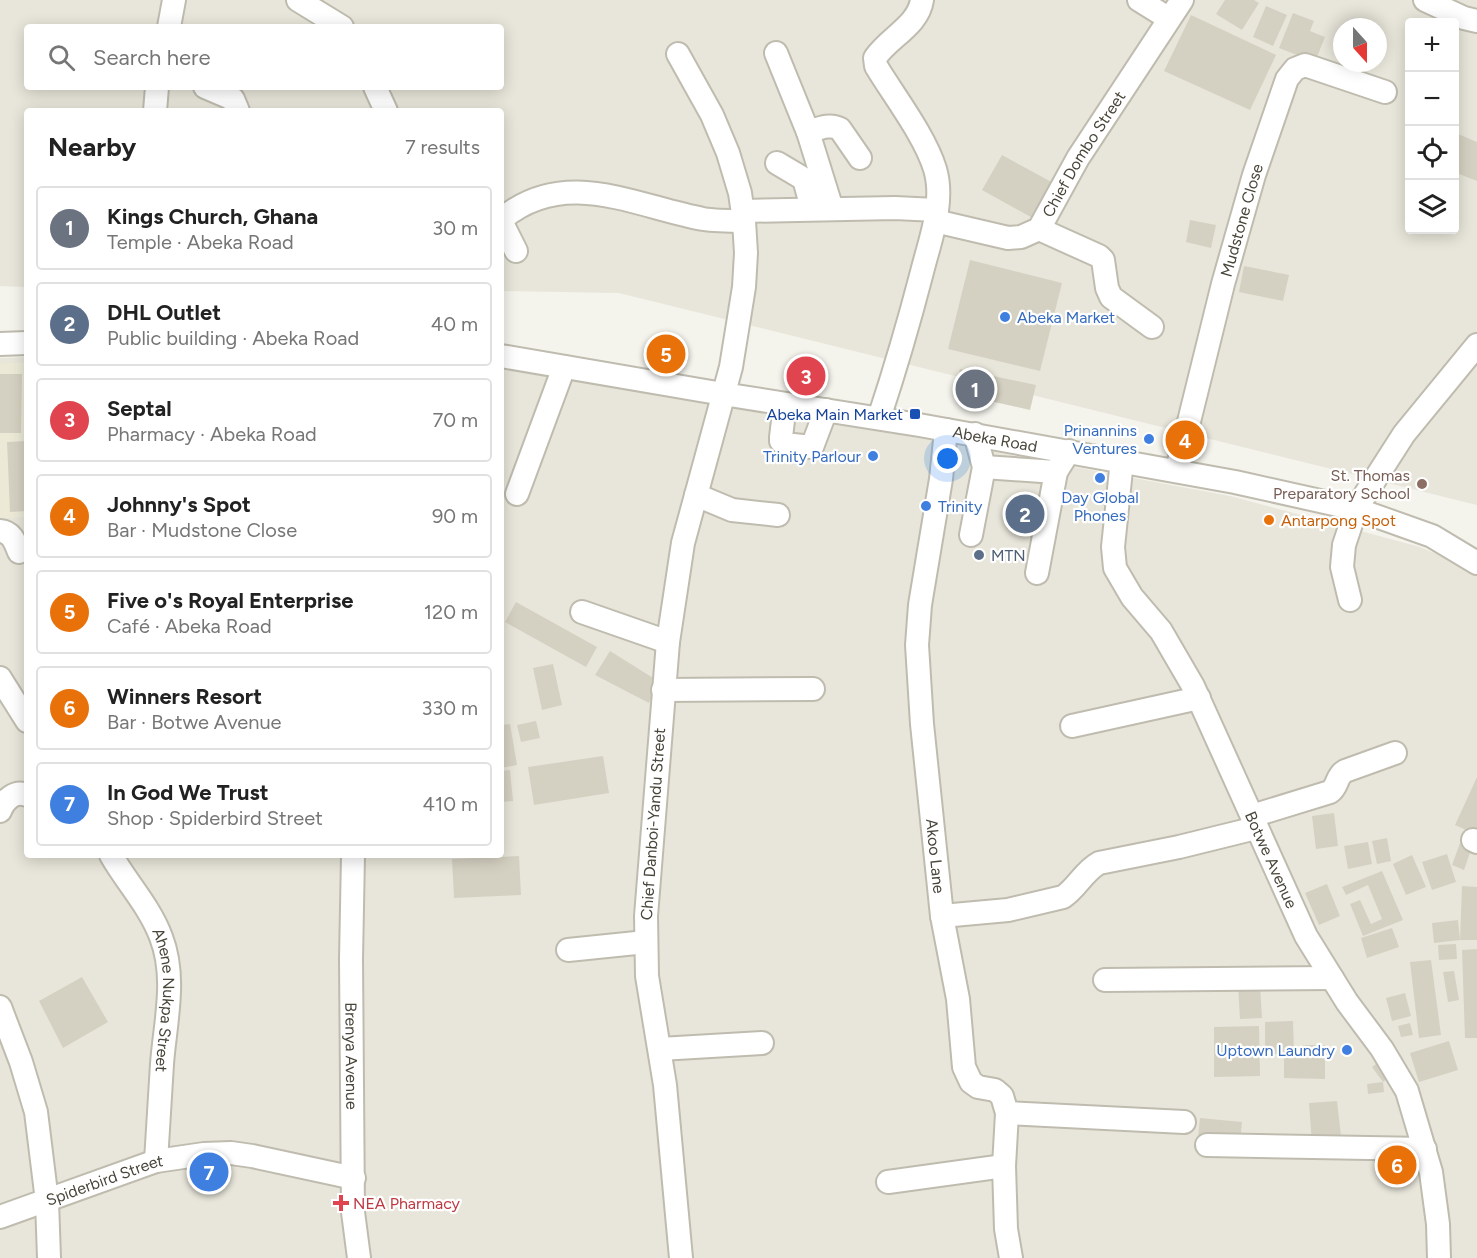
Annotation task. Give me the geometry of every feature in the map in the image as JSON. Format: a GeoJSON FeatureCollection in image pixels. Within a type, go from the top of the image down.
{"type":"FeatureCollection","features":[{"type":"Feature","properties":{"kind":"street"},"geometry":{"type":"LineString","coordinates":[[170,24],[174,0]]}},
{"type":"Feature","properties":{"kind":"street"},"geometry":{"type":"LineString","coordinates":[[298,0],[337,24]]}},
{"type":"Feature","properties":{"kind":"street"},"geometry":{"type":"LineString","coordinates":[[879,418],[907,330],[935,216],[939,185],[935,168],[924,143],[876,66],[875,58],[916,18],[922,0]]}},
{"type":"Feature","properties":{"kind":"street"},"geometry":{"type":"LineString","coordinates":[[1139,0],[1168,18]]}},
{"type":"Feature","properties":{"kind":"street","name":"Chief Dombo Street"},"geometry":{"type":"LineString","coordinates":[[504,217],[511,211],[552,194],[584,191],[704,219],[822,209],[895,208],[935,216],[1008,238],[1021,237],[1039,229],[1078,158],[1182,0]]}},
{"type":"Feature","properties":{"kind":"street"},"geometry":{"type":"LineString","coordinates":[[1425,0],[1464,18],[1477,21]]}},
{"type":"Feature","properties":{"kind":"street"},"geometry":{"type":"LineString","coordinates":[[776,53],[807,132],[822,209]]}},
{"type":"Feature","properties":{"kind":"street","name":"Chief Danboi-Yandu Street"},"geometry":{"type":"LineString","coordinates":[[678,54],[712,115],[728,153],[744,216],[744,287],[733,358],[683,543],[668,642],[654,799],[646,942],[651,1005],[665,1085],[681,1258]]}},
{"type":"Feature","properties":{"kind":"street","name":"Mudstone Close"},"geometry":{"type":"LineString","coordinates":[[1177,470],[1223,284],[1254,175],[1287,79],[1295,69],[1305,65],[1385,92]]}},
{"type":"Feature","properties":{"kind":"street"},"geometry":{"type":"LineString","coordinates":[[155,108],[157,90]]}},
{"type":"Feature","properties":{"kind":"street"},"geometry":{"type":"LineString","coordinates":[[212,90],[233,99],[237,108]]}},
{"type":"Feature","properties":{"kind":"street"},"geometry":{"type":"LineString","coordinates":[[376,90],[385,108]]}},
{"type":"Feature","properties":{"kind":"street"},"geometry":{"type":"LineString","coordinates":[[807,132],[835,126],[840,129],[860,158]]}},
{"type":"Feature","properties":{"kind":"street"},"geometry":{"type":"LineString","coordinates":[[777,163],[804,179],[822,209]]}},
{"type":"Feature","properties":{"kind":"street","name":"Chief Dombo Street"},"geometry":{"type":"LineString","coordinates":[[504,227],[516,251]]}},
{"type":"Feature","properties":{"kind":"street"},"geometry":{"type":"LineString","coordinates":[[1039,229],[1099,256],[1103,260],[1107,288],[1111,297],[1152,327]]}},
{"type":"Feature","properties":{"kind":"street"},"geometry":{"type":"LineString","coordinates":[[0,344],[24,343]]}},
{"type":"Feature","properties":{"kind":"street"},"geometry":{"type":"LineString","coordinates":[[1350,600],[1342,567],[1344,546],[1356,508],[1404,434],[1477,345]]}},
{"type":"Feature","properties":{"kind":"street","name":"Abeka Road"},"geometry":{"type":"LineString","coordinates":[[504,358],[975,434],[1177,470],[1356,508],[1432,536],[1477,563]]}},
{"type":"Feature","properties":{"kind":"street"},"geometry":{"type":"LineString","coordinates":[[517,494],[564,368]]}},
{"type":"Feature","properties":{"kind":"street"},"geometry":{"type":"LineString","coordinates":[[785,404],[781,437],[784,444],[812,447],[826,410]]}},
{"type":"Feature","properties":{"kind":"street","name":"Akoo Lane"},"geometry":{"type":"LineString","coordinates":[[946,430],[941,479],[920,605],[917,645],[922,724],[942,916],[956,987],[966,1074],[978,1087],[988,1088],[1002,1096],[1006,1113]]}},
{"type":"Feature","properties":{"kind":"street"},"geometry":{"type":"LineString","coordinates":[[971,535],[984,467],[975,434]]}},
{"type":"Feature","properties":{"kind":"street"},"geometry":{"type":"LineString","coordinates":[[1038,573],[1056,472],[1069,451]]}},
{"type":"Feature","properties":{"kind":"street","name":"Botwe Avenue"},"geometry":{"type":"LineString","coordinates":[[1122,460],[1113,547],[1115,568],[1132,597],[1161,631],[1198,698],[1306,936],[1347,1002],[1382,1049],[1407,1091],[1431,1172],[1438,1224],[1439,1258]]}},
{"type":"Feature","properties":{"kind":"street"},"geometry":{"type":"LineString","coordinates":[[984,467],[1056,472]]}},
{"type":"Feature","properties":{"kind":"street"},"geometry":{"type":"LineString","coordinates":[[696,495],[732,510],[778,515]]}},
{"type":"Feature","properties":{"kind":"street"},"geometry":{"type":"LineString","coordinates":[[0,531],[10,534],[19,552]]}},
{"type":"Feature","properties":{"kind":"street"},"geometry":{"type":"LineString","coordinates":[[582,612],[668,642]]}},
{"type":"Feature","properties":{"kind":"street"},"geometry":{"type":"LineString","coordinates":[[0,678],[24,716]]}},
{"type":"Feature","properties":{"kind":"street"},"geometry":{"type":"LineString","coordinates":[[663,690],[813,689]]}},
{"type":"Feature","properties":{"kind":"street"},"geometry":{"type":"LineString","coordinates":[[1072,726],[1198,698]]}},
{"type":"Feature","properties":{"kind":"street"},"geometry":{"type":"LineString","coordinates":[[942,916],[1008,910],[1063,897],[1089,868],[1099,863],[1179,847],[1254,822],[1330,792],[1335,789],[1340,774],[1344,771],[1395,753]]}},
{"type":"Feature","properties":{"kind":"street"},"geometry":{"type":"LineString","coordinates":[[0,811],[2,805],[12,796],[24,794]]}},
{"type":"Feature","properties":{"kind":"street","name":"Ahene Nukpa Street"},"geometry":{"type":"LineString","coordinates":[[113,858],[150,915],[161,936],[168,957],[169,1001],[162,1063],[156,1161]]}},
{"type":"Feature","properties":{"kind":"street","name":"Brenya Avenue"},"geometry":{"type":"LineString","coordinates":[[353,858],[351,958],[354,1212],[359,1258]]}},
{"type":"Feature","properties":{"kind":"street"},"geometry":{"type":"LineString","coordinates":[[568,950],[646,942]]}},
{"type":"Feature","properties":{"kind":"street"},"geometry":{"type":"LineString","coordinates":[[1105,980],[1332,978]]}},
{"type":"Feature","properties":{"kind":"street"},"geometry":{"type":"LineString","coordinates":[[0,1007],[10,1064],[36,1112],[47,1201],[50,1258]]}},
{"type":"Feature","properties":{"kind":"street"},"geometry":{"type":"LineString","coordinates":[[660,1049],[762,1043]]}},
{"type":"Feature","properties":{"kind":"street"},"geometry":{"type":"LineString","coordinates":[[1011,1258],[1006,1229],[1006,1113],[1184,1122]]}},
{"type":"Feature","properties":{"kind":"street"},"geometry":{"type":"LineString","coordinates":[[1207,1146],[1425,1149]]}},
{"type":"Feature","properties":{"kind":"street","name":"Spiderbird Street"},"geometry":{"type":"LineString","coordinates":[[0,1217],[156,1161],[204,1154],[231,1153],[354,1178]]}},
{"type":"Feature","properties":{"kind":"street"},"geometry":{"type":"LineString","coordinates":[[888,1182],[1005,1166]]}},
{"type":"Feature","properties":{"kind":"shaded area"},"geometry":{"type":"Polygon","coordinates":[[[0,0],[1477,0],[1477,505],[619,293],[504,291],[504,108],[24,108],[24,287],[0,286],[0,0]]]}},
{"type":"Feature","properties":{"kind":"shaded area"},"geometry":{"type":"Polygon","coordinates":[[[24,357],[24,858],[504,858],[504,361],[1230,496],[1420,547],[1477,571],[1477,1258],[0,1258],[0,358],[24,357]]]}},
{"type":"Feature","properties":{"kind":"shaded area"},"geometry":{"type":"Polygon","coordinates":[[[24,362],[24,517],[0,518],[0,364],[24,362]]]}},
{"type":"Feature","properties":{"kind":"building"},"geometry":{"type":"Polygon","coordinates":[[[1225,0],[1254,0],[1259,3],[1242,30],[1216,14],[1225,0]]]}},
{"type":"Feature","properties":{"kind":"building"},"geometry":{"type":"Polygon","coordinates":[[[1266,6],[1287,15],[1273,46],[1253,37],[1266,6]]]}},
{"type":"Feature","properties":{"kind":"building"},"geometry":{"type":"Polygon","coordinates":[[[1293,13],[1314,21],[1310,31],[1325,37],[1315,62],[1279,48],[1293,13]]]}},
{"type":"Feature","properties":{"kind":"building"},"geometry":{"type":"Polygon","coordinates":[[[1191,15],[1276,55],[1250,110],[1164,71],[1191,15]]]}},
{"type":"Feature","properties":{"kind":"building"},"geometry":{"type":"Polygon","coordinates":[[[1459,134],[1477,142],[1477,181],[1459,174],[1459,134]]]}},
{"type":"Feature","properties":{"kind":"building"},"geometry":{"type":"Polygon","coordinates":[[[1002,155],[1057,185],[1038,221],[982,190],[1002,155]]]}},
{"type":"Feature","properties":{"kind":"building"},"geometry":{"type":"Polygon","coordinates":[[[1190,220],[1216,225],[1211,248],[1186,242],[1190,220]]]}},
{"type":"Feature","properties":{"kind":"building","name":"Abeka Market"},"geometry":{"type":"Polygon","coordinates":[[[970,260],[1062,283],[1040,371],[948,349],[970,260]]]}},
{"type":"Feature","properties":{"kind":"building"},"geometry":{"type":"Polygon","coordinates":[[[1244,266],[1289,275],[1283,301],[1239,292],[1244,266]]]}},
{"type":"Feature","properties":{"kind":"building"},"geometry":{"type":"Polygon","coordinates":[[[960,369],[1036,385],[1030,410],[954,393],[960,369]]]}},
{"type":"Feature","properties":{"kind":"building"},"geometry":{"type":"Polygon","coordinates":[[[0,374],[22,374],[21,433],[0,433],[0,374]]]}},
{"type":"Feature","properties":{"kind":"building"},"geometry":{"type":"Polygon","coordinates":[[[24,441],[24,511],[10,512],[7,442],[24,441]]]}},
{"type":"Feature","properties":{"kind":"building"},"geometry":{"type":"Polygon","coordinates":[[[516,602],[597,647],[586,667],[505,622],[516,602]]]}},
{"type":"Feature","properties":{"kind":"building"},"geometry":{"type":"Polygon","coordinates":[[[610,651],[658,681],[649,703],[595,675],[610,651]]]}},
{"type":"Feature","properties":{"kind":"building"},"geometry":{"type":"Polygon","coordinates":[[[553,664],[562,705],[542,710],[533,668],[553,664]]]}},
{"type":"Feature","properties":{"kind":"building"},"geometry":{"type":"Polygon","coordinates":[[[536,721],[540,738],[521,742],[517,725],[536,721]]]}},
{"type":"Feature","properties":{"kind":"building"},"geometry":{"type":"Polygon","coordinates":[[[510,724],[517,765],[504,767],[504,725],[510,724]]]}},
{"type":"Feature","properties":{"kind":"building"},"geometry":{"type":"Polygon","coordinates":[[[603,756],[609,793],[534,805],[528,767],[603,756]]]}},
{"type":"Feature","properties":{"kind":"building"},"geometry":{"type":"Polygon","coordinates":[[[510,770],[513,801],[504,802],[504,771],[510,770]]]}},
{"type":"Feature","properties":{"kind":"building"},"geometry":{"type":"Polygon","coordinates":[[[1477,777],[1477,835],[1455,825],[1477,777]]]}},
{"type":"Feature","properties":{"kind":"building"},"geometry":{"type":"Polygon","coordinates":[[[1334,813],[1338,846],[1316,849],[1312,816],[1334,813]]]}},
{"type":"Feature","properties":{"kind":"building"},"geometry":{"type":"Polygon","coordinates":[[[1387,838],[1391,861],[1377,864],[1372,841],[1387,838]]]}},
{"type":"Feature","properties":{"kind":"building"},"geometry":{"type":"Polygon","coordinates":[[[1368,842],[1372,864],[1348,869],[1344,846],[1368,842]]]}},
{"type":"Feature","properties":{"kind":"building"},"geometry":{"type":"Polygon","coordinates":[[[1460,843],[1472,847],[1464,870],[1452,865],[1460,843]]]}},
{"type":"Feature","properties":{"kind":"building"},"geometry":{"type":"Polygon","coordinates":[[[1447,854],[1456,882],[1432,890],[1422,862],[1447,854]]]}},
{"type":"Feature","properties":{"kind":"building"},"geometry":{"type":"Polygon","coordinates":[[[1412,855],[1426,887],[1406,895],[1393,864],[1412,855]]]}},
{"type":"Feature","properties":{"kind":"building"},"geometry":{"type":"Polygon","coordinates":[[[519,856],[521,895],[454,898],[452,859],[519,856]]]}},
{"type":"Feature","properties":{"kind":"building"},"geometry":{"type":"Polygon","coordinates":[[[1382,871],[1403,920],[1363,936],[1350,904],[1360,900],[1371,924],[1382,919],[1368,885],[1346,895],[1342,887],[1382,871]]]}},
{"type":"Feature","properties":{"kind":"building"},"geometry":{"type":"Polygon","coordinates":[[[1327,884],[1340,916],[1319,925],[1305,893],[1327,884]]]}},
{"type":"Feature","properties":{"kind":"building"},"geometry":{"type":"Polygon","coordinates":[[[1462,886],[1477,887],[1477,940],[1460,940],[1462,886]]]}},
{"type":"Feature","properties":{"kind":"building"},"geometry":{"type":"Polygon","coordinates":[[[1458,920],[1460,940],[1434,943],[1432,923],[1458,920]]]}},
{"type":"Feature","properties":{"kind":"building"},"geometry":{"type":"Polygon","coordinates":[[[1392,928],[1399,947],[1367,958],[1361,938],[1392,928]]]}},
{"type":"Feature","properties":{"kind":"building"},"geometry":{"type":"Polygon","coordinates":[[[1456,944],[1457,959],[1439,960],[1438,945],[1456,944]]]}},
{"type":"Feature","properties":{"kind":"building"},"geometry":{"type":"Polygon","coordinates":[[[1477,949],[1477,1038],[1465,1038],[1462,950],[1477,949]]]}},
{"type":"Feature","properties":{"kind":"building"},"geometry":{"type":"Polygon","coordinates":[[[1431,960],[1441,1035],[1419,1038],[1410,962],[1431,960]]]}},
{"type":"Feature","properties":{"kind":"building"},"geometry":{"type":"Polygon","coordinates":[[[1454,971],[1459,1000],[1448,1002],[1443,972],[1454,971]]]}},
{"type":"Feature","properties":{"kind":"building"},"geometry":{"type":"Polygon","coordinates":[[[82,977],[108,1022],[63,1048],[39,1001],[82,977]]]}},
{"type":"Feature","properties":{"kind":"building"},"geometry":{"type":"Polygon","coordinates":[[[1260,985],[1262,1018],[1240,1019],[1238,986],[1260,985]]]}},
{"type":"Feature","properties":{"kind":"building"},"geometry":{"type":"Polygon","coordinates":[[[1405,993],[1411,1016],[1392,1021],[1386,998],[1405,993]]]}},
{"type":"Feature","properties":{"kind":"building"},"geometry":{"type":"Polygon","coordinates":[[[1293,1021],[1294,1054],[1265,1054],[1265,1022],[1293,1021]]]}},
{"type":"Feature","properties":{"kind":"building"},"geometry":{"type":"Polygon","coordinates":[[[1410,1023],[1413,1035],[1401,1037],[1398,1026],[1410,1023]]]}},
{"type":"Feature","properties":{"kind":"building"},"geometry":{"type":"Polygon","coordinates":[[[1259,1026],[1260,1076],[1214,1077],[1214,1027],[1259,1026]]]}},
{"type":"Feature","properties":{"kind":"building"},"geometry":{"type":"Polygon","coordinates":[[[1449,1041],[1458,1070],[1419,1082],[1410,1053],[1449,1041]]]}},
{"type":"Feature","properties":{"kind":"building"},"geometry":{"type":"Polygon","coordinates":[[[1303,1045],[1325,1045],[1325,1079],[1284,1078],[1284,1055],[1302,1055],[1303,1045]]]}},
{"type":"Feature","properties":{"kind":"building"},"geometry":{"type":"Polygon","coordinates":[[[1380,1061],[1391,1076],[1383,1082],[1372,1067],[1380,1061]]]}},
{"type":"Feature","properties":{"kind":"building"},"geometry":{"type":"Polygon","coordinates":[[[1383,1082],[1384,1092],[1368,1094],[1367,1084],[1383,1082]]]}},
{"type":"Feature","properties":{"kind":"building"},"geometry":{"type":"Polygon","coordinates":[[[1337,1101],[1341,1136],[1312,1144],[1309,1103],[1337,1101]]]}},
{"type":"Feature","properties":{"kind":"building"},"geometry":{"type":"Polygon","coordinates":[[[1200,1118],[1242,1122],[1240,1142],[1198,1138],[1200,1118]]]}},
{"type":"Feature","properties":{"kind":"place","name":"Abeka Market"},"geometry":{"type":"Point","coordinates":[1005,317]}},
{"type":"Feature","properties":{"kind":"place","name":"Five o's Royal Enterprise"},"geometry":{"type":"Point","coordinates":[666,354]}},
{"type":"Feature","properties":{"kind":"place","name":"Septal"},"geometry":{"type":"Point","coordinates":[806,376]}},
{"type":"Feature","properties":{"kind":"place","name":"Kings Church, Ghana"},"geometry":{"type":"Point","coordinates":[975,389]}},
{"type":"Feature","properties":{"kind":"place","name":"Abeka Main Market"},"geometry":{"type":"Point","coordinates":[915,414]}},
{"type":"Feature","properties":{"kind":"place","name":"Prinannins Ventures"},"geometry":{"type":"Point","coordinates":[1149,439]}},
{"type":"Feature","properties":{"kind":"place","name":"Johnny's Spot"},"geometry":{"type":"Point","coordinates":[1185,440]}},
{"type":"Feature","properties":{"kind":"place","name":"Trinity Parlour"},"geometry":{"type":"Point","coordinates":[873,456]}},
{"type":"Feature","properties":{"kind":"place","name":"Day Global Phones"},"geometry":{"type":"Point","coordinates":[1100,478]}},
{"type":"Feature","properties":{"kind":"place","name":"St. Thomas Preparatory School"},"geometry":{"type":"Point","coordinates":[1422,484]}},
{"type":"Feature","properties":{"kind":"place","name":"Trinity"},"geometry":{"type":"Point","coordinates":[926,506]}},
{"type":"Feature","properties":{"kind":"place","name":"DHL Outlet"},"geometry":{"type":"Point","coordinates":[1025,514]}},
{"type":"Feature","properties":{"kind":"place","name":"Antarpong Spot"},"geometry":{"type":"Point","coordinates":[1269,520]}},
{"type":"Feature","properties":{"kind":"place","name":"MTN"},"geometry":{"type":"Point","coordinates":[979,555]}},
{"type":"Feature","properties":{"kind":"place","name":"Uptown Laundry"},"geometry":{"type":"Point","coordinates":[1347,1050]}},
{"type":"Feature","properties":{"kind":"place","name":"Winners Resort"},"geometry":{"type":"Point","coordinates":[1397,1165]}},
{"type":"Feature","properties":{"kind":"place","name":"In God We Trust"},"geometry":{"type":"Point","coordinates":[209,1172]}},
{"type":"Feature","properties":{"kind":"place","name":"NEA Pharmacy"},"geometry":{"type":"Point","coordinates":[341,1203]}}]}
